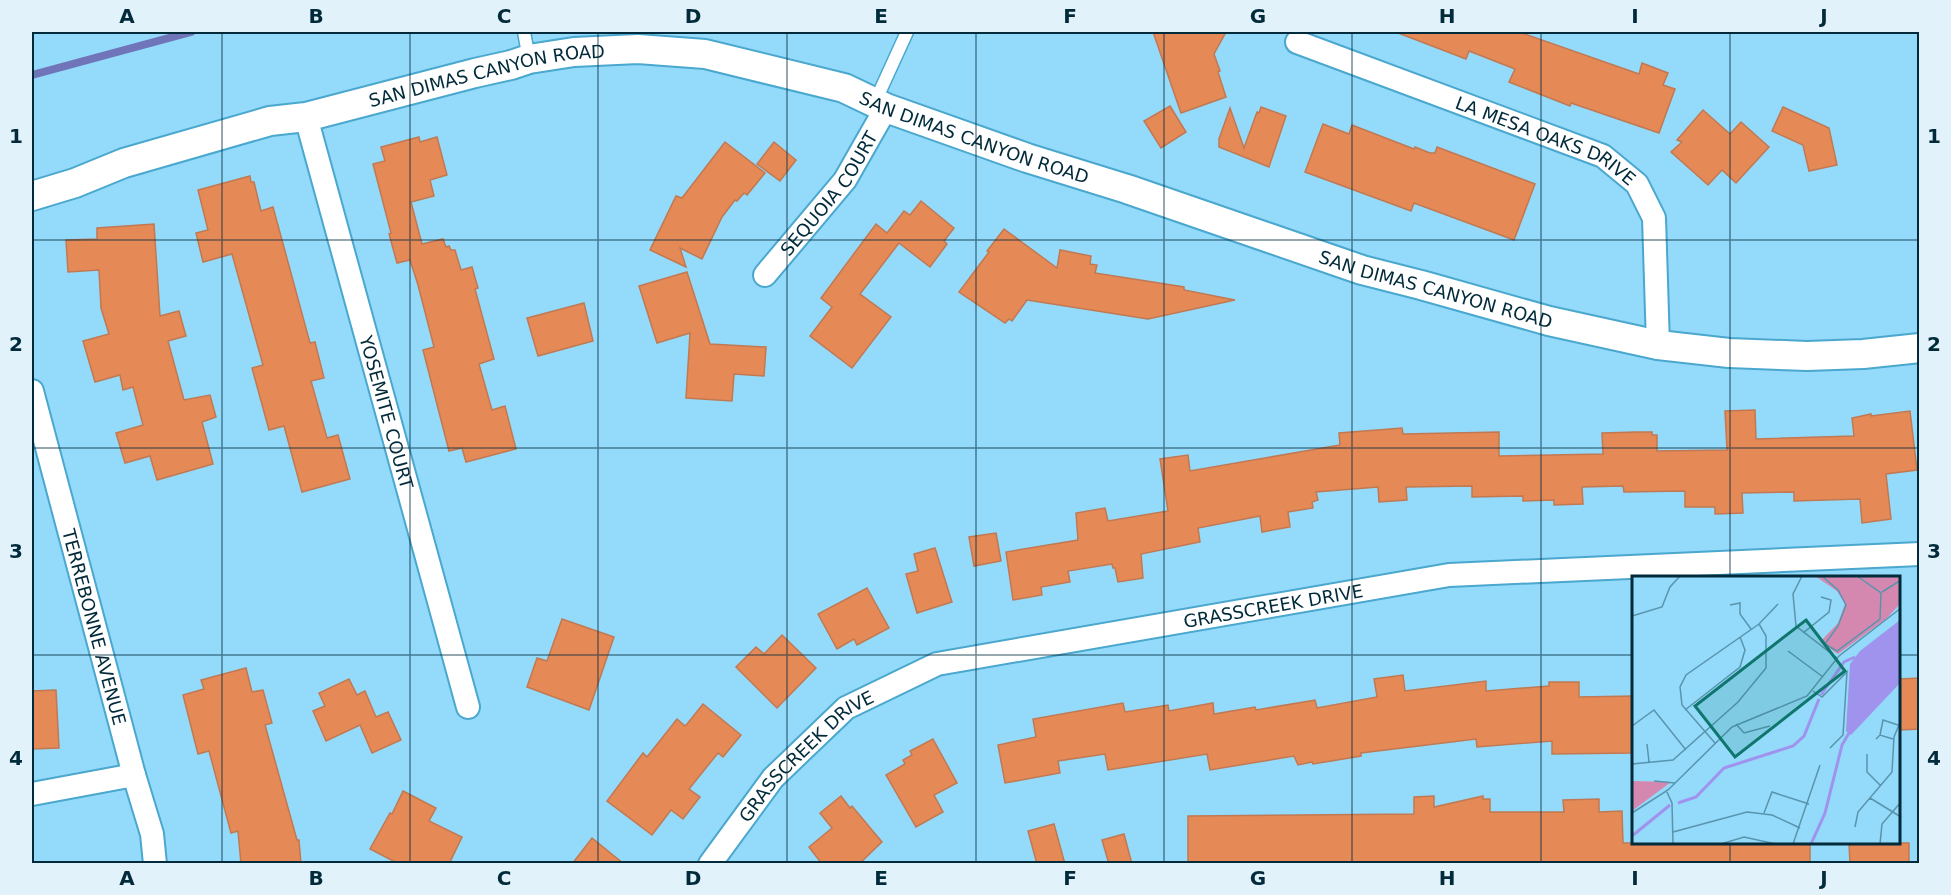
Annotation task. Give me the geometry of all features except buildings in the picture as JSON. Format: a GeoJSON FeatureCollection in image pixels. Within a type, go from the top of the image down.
{"type":"FeatureCollection","features":[{"type":"Feature","properties":{"kind":"street","name":"LA MESA OAKS DRIVE"},"geometry":{"type":"LineString","coordinates":[[1297,42],[1602,156],[1637,184],[1654,219],[1658,345]]}},
{"type":"Feature","properties":{"kind":"street","name":"SAN DIMAS CANYON ROAD"},"geometry":{"type":"LineString","coordinates":[[32,196],[75,183],[124,163],[258,124],[306,117],[511,65],[526,45],[574,52],[638,49],[705,54],[844,88],[880,105],[1027,158],[1127,189],[1362,270],[1549,321],[1658,345],[1729,353],[1807,356],[1863,354],[1920,348]]}},
{"type":"Feature","properties":{"kind":"street","name":"SEQUOIA COURT"},"geometry":{"type":"LineString","coordinates":[[765,275],[845,180],[880,105]]}},
{"type":"Feature","properties":{"kind":"street","name":"YOSEMITE COURT"},"geometry":{"type":"LineString","coordinates":[[306,117],[468,707]]}},
{"type":"Feature","properties":{"kind":"street","name":"TERREBONNE AVENUE"},"geometry":{"type":"LineString","coordinates":[[32,391],[134,775],[152,834],[155,864]]}},
{"type":"Feature","properties":{"kind":"street","name":"GRASSCREEK DRIVE"},"geometry":{"type":"LineString","coordinates":[[710,864],[773,778],[846,708],[937,664],[1449,575],[1920,554]]}},
{"type":"Feature","properties":{"kind":"street"},"geometry":{"type":"LineString","coordinates":[[32,794],[134,775]]}},
{"type":"Feature","properties":{"kind":"lane"},"geometry":{"type":"LineString","coordinates":[[880,105],[907,32]]}},
{"type":"Feature","properties":{"kind":"waterway"},"geometry":{"type":"LineString","coordinates":[[32,75],[191,32]]}}]}
